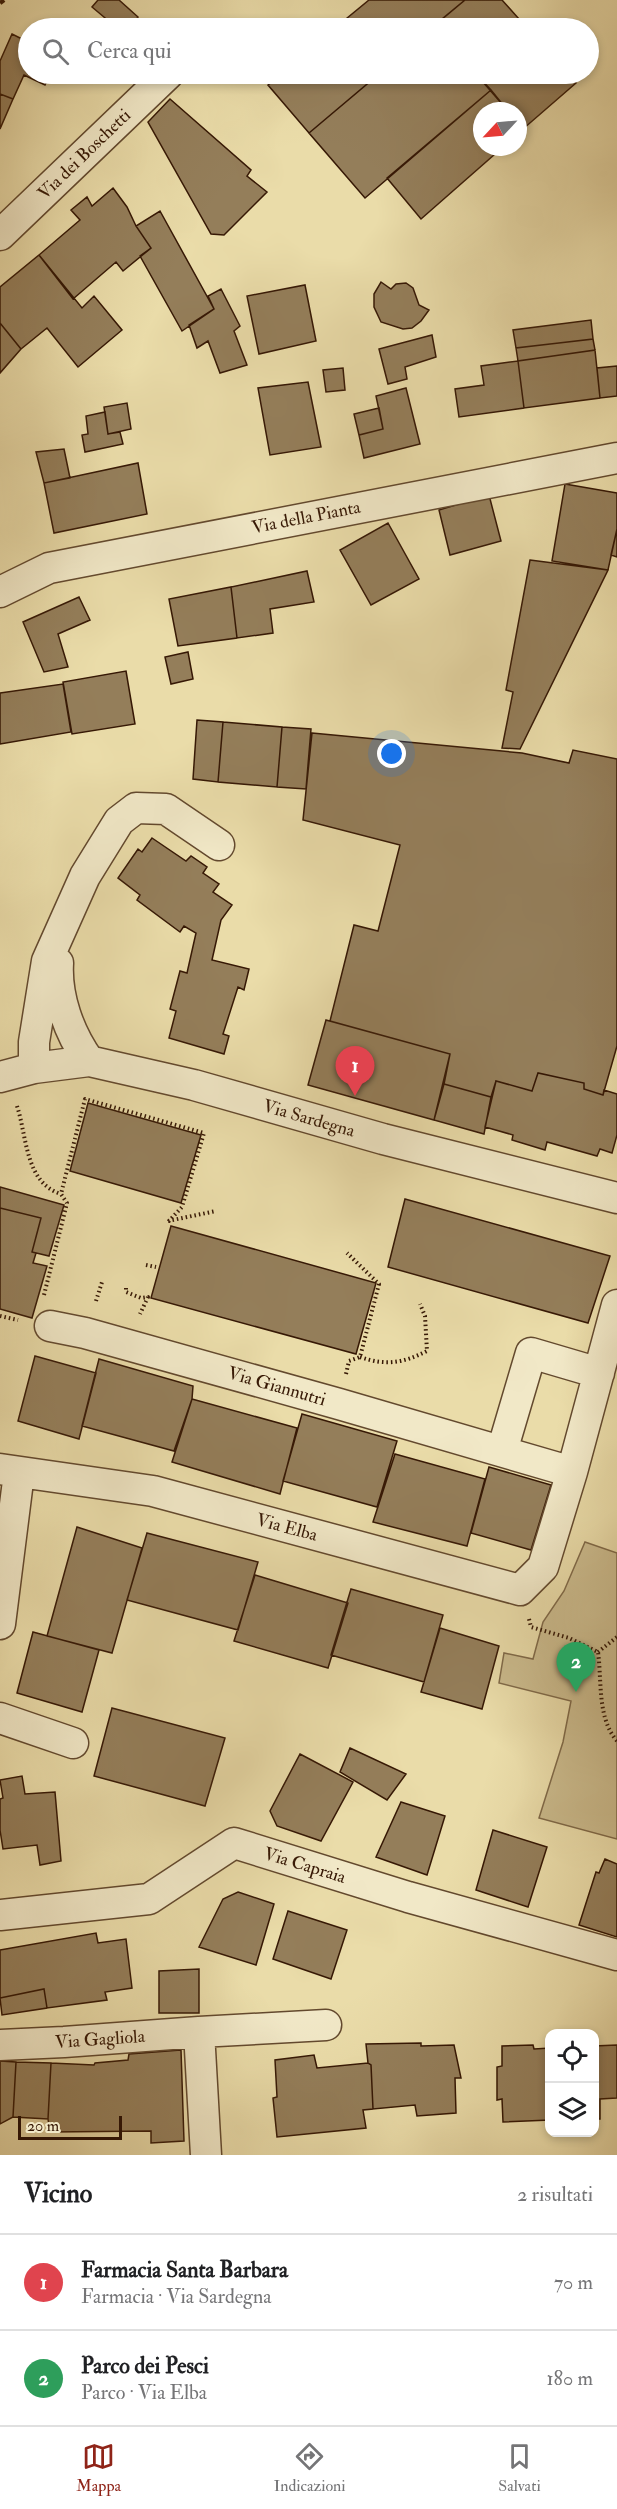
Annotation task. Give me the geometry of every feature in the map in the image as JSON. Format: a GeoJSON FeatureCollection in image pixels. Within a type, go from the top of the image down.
{"type":"FeatureCollection","features":[{"type":"Feature","properties":{"kind":"street","name":"Via dei Boschetti"},"geometry":{"type":"LineString","coordinates":[[0,235],[158,84]]}},
{"type":"Feature","properties":{"kind":"street","name":"Via della Pianta"},"geometry":{"type":"LineString","coordinates":[[0,592],[49,568],[617,458]]}},
{"type":"Feature","properties":{"kind":"street"},"geometry":{"type":"LineString","coordinates":[[13,1074],[34,1042],[47,961],[85,876],[119,821],[136,808],[166,809],[219,845]]}},
{"type":"Feature","properties":{"kind":"street"},"geometry":{"type":"LineString","coordinates":[[61,933],[57,980],[76,1042],[89,1061]]}},
{"type":"Feature","properties":{"kind":"street","name":"Via Sardegna"},"geometry":{"type":"LineString","coordinates":[[13,1074],[89,1061],[194,1085],[383,1139],[617,1198]]}},
{"type":"Feature","properties":{"kind":"street"},"geometry":{"type":"LineString","coordinates":[[520,1590],[543,1567],[572,1472],[617,1305]]}},
{"type":"Feature","properties":{"kind":"street","name":"Via Giannutri"},"geometry":{"type":"LineString","coordinates":[[50,1326],[126,1344],[572,1472]]}},
{"type":"Feature","properties":{"kind":"street"},"geometry":{"type":"LineString","coordinates":[[502,1451],[531,1353],[599,1373]]}},
{"type":"Feature","properties":{"kind":"street","name":"Via Elba"},"geometry":{"type":"LineString","coordinates":[[0,1624],[9,1471],[153,1491],[520,1590]]}},
{"type":"Feature","properties":{"kind":"street"},"geometry":{"type":"LineString","coordinates":[[0,1718],[73,1743]]}},
{"type":"Feature","properties":{"kind":"street","name":"Via Capraia"},"geometry":{"type":"LineString","coordinates":[[0,1915],[149,1899],[234,1843],[431,1904],[617,1955]]}},
{"type":"Feature","properties":{"kind":"street","name":"Via Gagliola"},"geometry":{"type":"LineString","coordinates":[[0,2045],[326,2025]]}},
{"type":"Feature","properties":{"kind":"street"},"geometry":{"type":"LineString","coordinates":[[199,2032],[206,2155]]}},
{"type":"Feature","properties":{"kind":"path"},"geometry":{"type":"LineString","coordinates":[[13,1074],[30,1160],[38,1177],[50,1191],[61,1194],[67,1203],[37,1324],[50,1326]]}},
{"type":"Feature","properties":{"kind":"path"},"geometry":{"type":"LineString","coordinates":[[61,1194],[85,1099],[204,1133],[182,1207],[168,1222],[216,1211]]}},
{"type":"Feature","properties":{"kind":"path"},"geometry":{"type":"LineString","coordinates":[[347,1253],[379,1284],[360,1357]]}},
{"type":"Feature","properties":{"kind":"path"},"geometry":{"type":"LineString","coordinates":[[146,1265],[156,1267]]}},
{"type":"Feature","properties":{"kind":"path"},"geometry":{"type":"LineString","coordinates":[[126,1288],[126,1292],[148,1297]]}},
{"type":"Feature","properties":{"kind":"path"},"geometry":{"type":"LineString","coordinates":[[348,1361],[360,1357],[379,1363],[409,1360],[427,1351],[425,1316],[420,1304]]}},
{"type":"Feature","properties":{"kind":"path"},"geometry":{"type":"LineString","coordinates":[[520,1590],[531,1627],[569,1638],[598,1652]]}},
{"type":"Feature","properties":{"kind":"path"},"geometry":{"type":"LineString","coordinates":[[598,1652],[617,1637]]}},
{"type":"Feature","properties":{"kind":"path"},"geometry":{"type":"LineString","coordinates":[[598,1652],[606,1722],[608,1731],[617,1741]]}},
{"type":"Feature","properties":{"kind":"shaded area"},"geometry":{"type":"Polygon","coordinates":[[[585,1542],[617,1553],[617,1839],[539,1818],[563,1742],[571,1701],[499,1683],[504,1653],[533,1659],[543,1622],[564,1591],[585,1542]]]}},
{"type":"Feature","properties":{"kind":"building"},"geometry":{"type":"Polygon","coordinates":[[[98,0],[119,0],[138,17],[105,18],[92,7],[98,0]]]}},
{"type":"Feature","properties":{"kind":"building"},"geometry":{"type":"Polygon","coordinates":[[[369,0],[465,0],[443,18],[347,18],[369,0]]]}},
{"type":"Feature","properties":{"kind":"building"},"geometry":{"type":"Polygon","coordinates":[[[465,0],[502,0],[518,18],[444,18],[465,0]]]}},
{"type":"Feature","properties":{"kind":"building"},"geometry":{"type":"Polygon","coordinates":[[[12,34],[18,37],[18,84],[20,84],[13,99],[0,94],[0,61],[12,34]]]}},
{"type":"Feature","properties":{"kind":"building"},"geometry":{"type":"Polygon","coordinates":[[[269,84],[367,84],[309,133],[269,84]]]}},
{"type":"Feature","properties":{"kind":"building"},"geometry":{"type":"Polygon","coordinates":[[[367,84],[485,84],[491,90],[477,102],[473,102],[473,105],[365,198],[309,133],[367,84]]]}},
{"type":"Feature","properties":{"kind":"building"},"geometry":{"type":"Polygon","coordinates":[[[485,84],[575,84],[527,126],[527,102],[500,102],[485,84]]]}},
{"type":"Feature","properties":{"kind":"building"},"geometry":{"type":"Polygon","coordinates":[[[491,90],[501,102],[477,102],[491,90]]]}},
{"type":"Feature","properties":{"kind":"building"},"geometry":{"type":"Polygon","coordinates":[[[0,94],[13,99],[0,129],[0,94]]]}},
{"type":"Feature","properties":{"kind":"building"},"geometry":{"type":"Polygon","coordinates":[[[170,99],[251,170],[247,176],[267,192],[224,235],[211,234],[148,122],[170,99]]]}},
{"type":"Feature","properties":{"kind":"building"},"geometry":{"type":"Polygon","coordinates":[[[473,105],[473,156],[493,156],[421,219],[387,178],[473,105]]]}},
{"type":"Feature","properties":{"kind":"building"},"geometry":{"type":"Polygon","coordinates":[[[113,188],[151,248],[123,271],[116,262],[73,299],[39,255],[80,220],[71,210],[87,197],[92,206],[113,188]]]}},
{"type":"Feature","properties":{"kind":"building"},"geometry":{"type":"Polygon","coordinates":[[[160,211],[214,309],[182,331],[140,256],[151,248],[136,226],[160,211]]]}},
{"type":"Feature","properties":{"kind":"building"},"geometry":{"type":"Polygon","coordinates":[[[39,255],[82,308],[94,296],[122,330],[78,367],[47,328],[21,349],[0,323],[0,287],[39,255]]]}},
{"type":"Feature","properties":{"kind":"building"},"geometry":{"type":"Polygon","coordinates":[[[381,282],[391,289],[396,284],[406,283],[413,288],[419,305],[429,310],[421,321],[412,328],[403,329],[381,322],[374,307],[374,294],[381,282]]]}},
{"type":"Feature","properties":{"kind":"building"},"geometry":{"type":"Polygon","coordinates":[[[305,285],[316,341],[259,354],[247,296],[305,285]]]}},
{"type":"Feature","properties":{"kind":"building"},"geometry":{"type":"Polygon","coordinates":[[[221,289],[240,326],[234,331],[247,365],[220,373],[208,341],[197,348],[189,325],[214,309],[208,296],[221,289]]]}},
{"type":"Feature","properties":{"kind":"building"},"geometry":{"type":"Polygon","coordinates":[[[591,320],[593,339],[516,348],[513,330],[591,320]]]}},
{"type":"Feature","properties":{"kind":"building"},"geometry":{"type":"Polygon","coordinates":[[[0,323],[21,349],[0,373],[0,323]]]}},
{"type":"Feature","properties":{"kind":"building"},"geometry":{"type":"Polygon","coordinates":[[[432,335],[436,357],[405,367],[407,379],[388,384],[379,349],[432,335]]]}},
{"type":"Feature","properties":{"kind":"building"},"geometry":{"type":"Polygon","coordinates":[[[593,339],[595,350],[518,361],[516,348],[593,339]]]}},
{"type":"Feature","properties":{"kind":"building"},"geometry":{"type":"Polygon","coordinates":[[[595,350],[600,398],[524,408],[518,361],[595,350]]]}},
{"type":"Feature","properties":{"kind":"building"},"geometry":{"type":"Polygon","coordinates":[[[518,361],[524,408],[459,417],[455,389],[484,385],[481,366],[518,361]]]}},
{"type":"Feature","properties":{"kind":"building"},"geometry":{"type":"Polygon","coordinates":[[[617,366],[617,396],[600,398],[597,368],[617,366]]]}},
{"type":"Feature","properties":{"kind":"building"},"geometry":{"type":"Polygon","coordinates":[[[343,368],[345,390],[326,392],[323,370],[343,368]]]}},
{"type":"Feature","properties":{"kind":"building"},"geometry":{"type":"Polygon","coordinates":[[[308,382],[321,447],[270,455],[258,388],[308,382]]]}},
{"type":"Feature","properties":{"kind":"building"},"geometry":{"type":"Polygon","coordinates":[[[406,388],[420,444],[364,458],[359,435],[383,429],[376,396],[406,388]]]}},
{"type":"Feature","properties":{"kind":"building"},"geometry":{"type":"Polygon","coordinates":[[[127,403],[131,429],[108,434],[104,407],[127,403]]]}},
{"type":"Feature","properties":{"kind":"building"},"geometry":{"type":"Polygon","coordinates":[[[379,408],[383,429],[359,435],[354,414],[379,408]]]}},
{"type":"Feature","properties":{"kind":"building"},"geometry":{"type":"Polygon","coordinates":[[[105,412],[108,434],[120,432],[123,444],[85,452],[82,435],[88,434],[86,416],[105,412]]]}},
{"type":"Feature","properties":{"kind":"building"},"geometry":{"type":"Polygon","coordinates":[[[64,449],[70,478],[44,483],[36,452],[64,449]]]}},
{"type":"Feature","properties":{"kind":"building"},"geometry":{"type":"Polygon","coordinates":[[[138,463],[147,514],[54,533],[44,483],[138,463]]]}},
{"type":"Feature","properties":{"kind":"building"},"geometry":{"type":"Polygon","coordinates":[[[565,484],[617,493],[617,529],[608,570],[552,561],[565,484]]]}},
{"type":"Feature","properties":{"kind":"building"},"geometry":{"type":"Polygon","coordinates":[[[489,495],[501,541],[450,555],[439,510],[489,495]]]}},
{"type":"Feature","properties":{"kind":"building"},"geometry":{"type":"Polygon","coordinates":[[[388,523],[419,579],[371,605],[340,550],[388,523]]]}},
{"type":"Feature","properties":{"kind":"building"},"geometry":{"type":"Polygon","coordinates":[[[617,529],[617,557],[611,555],[617,529]]]}},
{"type":"Feature","properties":{"kind":"building"},"geometry":{"type":"Polygon","coordinates":[[[530,560],[608,570],[520,749],[502,748],[513,692],[506,690],[530,560]]]}},
{"type":"Feature","properties":{"kind":"building"},"geometry":{"type":"Polygon","coordinates":[[[307,571],[314,602],[270,609],[273,633],[237,638],[231,587],[307,571]]]}},
{"type":"Feature","properties":{"kind":"building"},"geometry":{"type":"Polygon","coordinates":[[[231,587],[237,638],[178,646],[169,599],[231,587]]]}},
{"type":"Feature","properties":{"kind":"building"},"geometry":{"type":"Polygon","coordinates":[[[79,597],[90,620],[58,634],[68,667],[44,672],[23,622],[79,597]]]}},
{"type":"Feature","properties":{"kind":"building"},"geometry":{"type":"Polygon","coordinates":[[[188,652],[193,679],[171,684],[165,657],[188,652]]]}},
{"type":"Feature","properties":{"kind":"building"},"geometry":{"type":"Polygon","coordinates":[[[126,671],[135,724],[72,734],[63,682],[126,671]]]}},
{"type":"Feature","properties":{"kind":"building"},"geometry":{"type":"Polygon","coordinates":[[[63,684],[71,732],[0,744],[0,693],[63,684]]]}},
{"type":"Feature","properties":{"kind":"building"},"geometry":{"type":"Polygon","coordinates":[[[197,720],[223,722],[218,782],[193,779],[197,720]]]}},
{"type":"Feature","properties":{"kind":"building"},"geometry":{"type":"Polygon","coordinates":[[[223,722],[282,727],[277,787],[218,782],[223,722]]]}},
{"type":"Feature","properties":{"kind":"building"},"geometry":{"type":"Polygon","coordinates":[[[282,727],[311,729],[306,789],[277,787],[282,727]]]}},
{"type":"Feature","properties":{"kind":"building"},"geometry":{"type":"Polygon","coordinates":[[[312,733],[522,753],[569,763],[573,750],[617,759],[617,1046],[603,1095],[584,1089],[584,1083],[538,1073],[532,1091],[496,1081],[491,1097],[444,1084],[450,1054],[330,1021],[354,925],[378,931],[400,845],[303,820],[312,733]]]}},
{"type":"Feature","properties":{"kind":"building"},"geometry":{"type":"Polygon","coordinates":[[[152,838],[186,861],[191,856],[207,867],[203,873],[219,884],[213,892],[232,905],[221,920],[212,960],[249,969],[244,990],[238,987],[223,1034],[229,1036],[224,1054],[169,1038],[176,1011],[170,1009],[180,971],[187,973],[196,933],[184,926],[180,932],[137,900],[140,895],[118,878],[138,849],[142,852],[152,838]]]}},
{"type":"Feature","properties":{"kind":"building"},"geometry":{"type":"Polygon","coordinates":[[[326,1020],[450,1054],[434,1120],[308,1085],[326,1020]]]}},
{"type":"Feature","properties":{"kind":"building"},"geometry":{"type":"Polygon","coordinates":[[[538,1073],[584,1083],[584,1089],[603,1095],[604,1090],[617,1094],[617,1135],[612,1153],[600,1149],[597,1156],[547,1142],[545,1150],[512,1140],[513,1135],[485,1127],[496,1081],[532,1091],[538,1073]]]}},
{"type":"Feature","properties":{"kind":"building"},"geometry":{"type":"Polygon","coordinates":[[[444,1084],[491,1097],[484,1134],[434,1120],[444,1084]]]}},
{"type":"Feature","properties":{"kind":"building"},"geometry":{"type":"Polygon","coordinates":[[[88,1103],[201,1135],[181,1203],[70,1171],[88,1103]]]}},
{"type":"Feature","properties":{"kind":"building"},"geometry":{"type":"Polygon","coordinates":[[[0,1187],[64,1205],[49,1256],[32,1252],[41,1218],[0,1208],[0,1187]]]}},
{"type":"Feature","properties":{"kind":"building"},"geometry":{"type":"Polygon","coordinates":[[[405,1199],[610,1256],[588,1323],[388,1267],[405,1199]]]}},
{"type":"Feature","properties":{"kind":"building"},"geometry":{"type":"Polygon","coordinates":[[[0,1208],[41,1218],[32,1252],[36,1253],[33,1263],[47,1266],[32,1318],[0,1309],[0,1208]]]}},
{"type":"Feature","properties":{"kind":"building"},"geometry":{"type":"Polygon","coordinates":[[[171,1226],[376,1283],[356,1354],[151,1298],[171,1226]]]}},
{"type":"Feature","properties":{"kind":"building"},"geometry":{"type":"Polygon","coordinates":[[[35,1356],[96,1373],[79,1439],[18,1421],[35,1356]]]}},
{"type":"Feature","properties":{"kind":"building"},"geometry":{"type":"Polygon","coordinates":[[[99,1359],[193,1386],[192,1399],[174,1451],[82,1426],[99,1359]]]}},
{"type":"Feature","properties":{"kind":"building"},"geometry":{"type":"Polygon","coordinates":[[[192,1399],[297,1428],[280,1494],[172,1462],[192,1399]]]}},
{"type":"Feature","properties":{"kind":"building"},"geometry":{"type":"Polygon","coordinates":[[[302,1414],[397,1441],[377,1507],[283,1481],[302,1414]]]}},
{"type":"Feature","properties":{"kind":"building"},"geometry":{"type":"Polygon","coordinates":[[[395,1454],[485,1479],[467,1546],[373,1522],[395,1454]]]}},
{"type":"Feature","properties":{"kind":"building"},"geometry":{"type":"Polygon","coordinates":[[[489,1467],[551,1485],[531,1550],[471,1533],[489,1467]]]}},
{"type":"Feature","properties":{"kind":"building"},"geometry":{"type":"Polygon","coordinates":[[[77,1527],[142,1548],[112,1653],[47,1636],[77,1527]]]}},
{"type":"Feature","properties":{"kind":"building"},"geometry":{"type":"Polygon","coordinates":[[[147,1533],[258,1562],[238,1630],[127,1600],[147,1533]]]}},
{"type":"Feature","properties":{"kind":"building"},"geometry":{"type":"Polygon","coordinates":[[[255,1575],[348,1603],[328,1668],[234,1641],[255,1575]]]}},
{"type":"Feature","properties":{"kind":"building"},"geometry":{"type":"Polygon","coordinates":[[[351,1589],[443,1615],[424,1682],[331,1655],[351,1589]]]}},
{"type":"Feature","properties":{"kind":"building"},"geometry":{"type":"Polygon","coordinates":[[[440,1628],[499,1646],[482,1709],[421,1692],[440,1628]]]}},
{"type":"Feature","properties":{"kind":"building"},"geometry":{"type":"Polygon","coordinates":[[[33,1632],[99,1650],[82,1712],[17,1693],[33,1632]]]}},
{"type":"Feature","properties":{"kind":"building"},"geometry":{"type":"Polygon","coordinates":[[[112,1708],[225,1738],[205,1806],[94,1776],[112,1708]]]}},
{"type":"Feature","properties":{"kind":"building"},"geometry":{"type":"Polygon","coordinates":[[[350,1748],[406,1774],[387,1800],[340,1772],[350,1748]]]}},
{"type":"Feature","properties":{"kind":"building"},"geometry":{"type":"Polygon","coordinates":[[[300,1754],[353,1782],[321,1841],[277,1826],[270,1811],[300,1754]]]}},
{"type":"Feature","properties":{"kind":"building"},"geometry":{"type":"Polygon","coordinates":[[[22,1776],[25,1794],[55,1792],[61,1861],[40,1865],[37,1845],[3,1849],[0,1830],[0,1799],[3,1798],[0,1780],[22,1776]]]}},
{"type":"Feature","properties":{"kind":"building"},"geometry":{"type":"Polygon","coordinates":[[[401,1802],[445,1816],[427,1875],[376,1857],[401,1802]]]}},
{"type":"Feature","properties":{"kind":"building"},"geometry":{"type":"Polygon","coordinates":[[[493,1830],[547,1847],[528,1907],[476,1890],[493,1830]]]}},
{"type":"Feature","properties":{"kind":"building"},"geometry":{"type":"Polygon","coordinates":[[[605,1859],[617,1864],[617,1937],[579,1925],[596,1872],[599,1873],[605,1859]]]}},
{"type":"Feature","properties":{"kind":"building"},"geometry":{"type":"Polygon","coordinates":[[[238,1892],[274,1904],[256,1965],[199,1947],[223,1899],[238,1892]]]}},
{"type":"Feature","properties":{"kind":"building"},"geometry":{"type":"Polygon","coordinates":[[[288,1911],[347,1930],[331,1979],[273,1959],[288,1911]]]}},
{"type":"Feature","properties":{"kind":"building"},"geometry":{"type":"Polygon","coordinates":[[[96,1933],[98,1943],[126,1939],[132,1988],[105,1992],[107,2000],[47,2008],[44,1989],[0,1998],[0,1950],[96,1933]]]}},
{"type":"Feature","properties":{"kind":"building"},"geometry":{"type":"Polygon","coordinates":[[[199,1969],[199,2013],[159,2013],[159,1971],[199,1969]]]}},
{"type":"Feature","properties":{"kind":"building"},"geometry":{"type":"Polygon","coordinates":[[[44,1989],[47,2008],[2,2015],[0,1998],[44,1989]]]}},
{"type":"Feature","properties":{"kind":"building"},"geometry":{"type":"Polygon","coordinates":[[[421,2043],[421,2046],[454,2045],[461,2078],[455,2078],[456,2113],[417,2116],[415,2105],[373,2109],[371,2065],[368,2063],[366,2044],[421,2043]]]}},
{"type":"Feature","properties":{"kind":"building"},"geometry":{"type":"Polygon","coordinates":[[[533,2045],[534,2049],[545,2048],[545,2120],[503,2122],[502,2099],[497,2100],[497,2067],[502,2066],[502,2046],[533,2045]]]}},
{"type":"Feature","properties":{"kind":"building"},"geometry":{"type":"Polygon","coordinates":[[[617,2045],[617,2098],[600,2099],[600,2119],[599,2119],[599,2046],[617,2045]]]}},
{"type":"Feature","properties":{"kind":"building"},"geometry":{"type":"Polygon","coordinates":[[[181,2050],[184,2141],[151,2143],[151,2131],[50,2132],[48,2119],[51,2063],[94,2065],[95,2063],[128,2060],[129,2054],[181,2050]]]}},
{"type":"Feature","properties":{"kind":"building"},"geometry":{"type":"Polygon","coordinates":[[[314,2055],[317,2068],[368,2063],[371,2065],[373,2109],[363,2110],[366,2128],[277,2137],[273,2098],[277,2097],[275,2060],[314,2055]]]}},
{"type":"Feature","properties":{"kind":"building"},"geometry":{"type":"Polygon","coordinates":[[[0,2061],[16,2062],[13,2117],[0,2124],[0,2061]]]}},
{"type":"Feature","properties":{"kind":"building"},"geometry":{"type":"Polygon","coordinates":[[[16,2062],[51,2063],[48,2119],[13,2117],[16,2062]]]}},
{"type":"Feature","properties":{"kind":"railway"},"geometry":{"type":"LineString","coordinates":[[0,3],[4,0]]}},
{"type":"Feature","properties":{"kind":"place","name":"Farmacia Santa Barbara"},"geometry":{"type":"Point","coordinates":[355,1096]}},
{"type":"Feature","properties":{"kind":"place","name":"Parco dei Pesci"},"geometry":{"type":"Point","coordinates":[576,1692]}}]}
